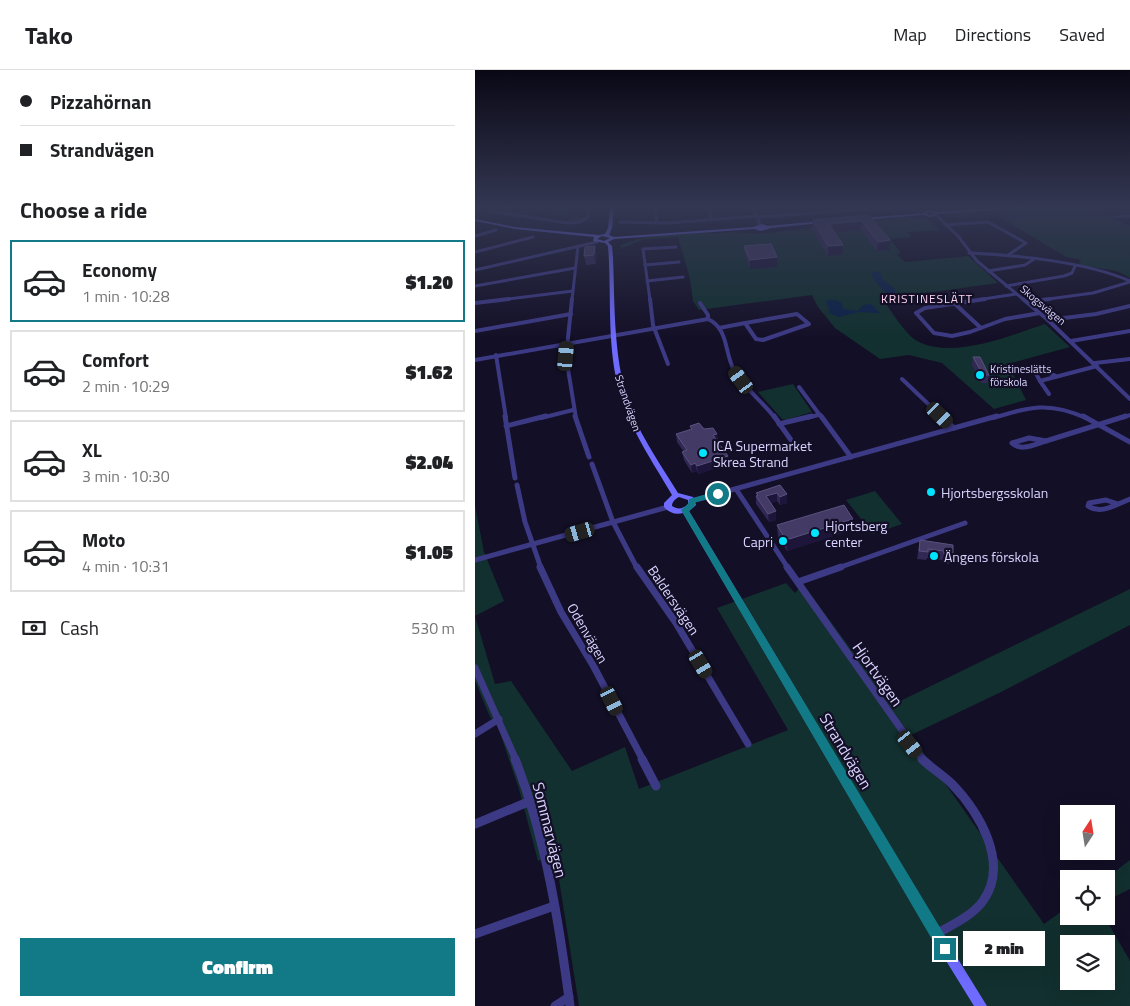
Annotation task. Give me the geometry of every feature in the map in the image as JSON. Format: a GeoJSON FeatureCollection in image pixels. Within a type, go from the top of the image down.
{"type":"FeatureCollection","features":[{"type":"Feature","properties":{"kind":"street"},"geometry":{"type":"LineString","coordinates":[[475,270],[554,252]]}},
{"type":"Feature","properties":{"kind":"street"},"geometry":{"type":"LineString","coordinates":[[577,252],[566,356],[573,410],[589,457]]}},
{"type":"Feature","properties":{"kind":"street","name":"Strandvägen"},"geometry":{"type":"LineString","coordinates":[[611,252],[614,335],[618,375],[629,412],[647,450],[676,496]]}},
{"type":"Feature","properties":{"kind":"street"},"geometry":{"type":"LineString","coordinates":[[643,252],[654,328],[668,364]]}},
{"type":"Feature","properties":{"kind":"street"},"geometry":{"type":"LineString","coordinates":[[1008,255],[1013,252]]}},
{"type":"Feature","properties":{"kind":"street"},"geometry":{"type":"LineString","coordinates":[[969,253],[1008,255],[1075,266],[1112,273],[1130,282]]}},
{"type":"Feature","properties":{"kind":"street","name":"Skogsvägen"},"geometry":{"type":"LineString","coordinates":[[969,253],[1048,320],[1130,400]]}},
{"type":"Feature","properties":{"kind":"street"},"geometry":{"type":"LineString","coordinates":[[988,271],[1022,265],[1034,259]]}},
{"type":"Feature","properties":{"kind":"street"},"geometry":{"type":"LineString","coordinates":[[645,265],[679,262]]}},
{"type":"Feature","properties":{"kind":"street"},"geometry":{"type":"LineString","coordinates":[[1006,286],[1065,276],[1072,273],[1075,266]]}},
{"type":"Feature","properties":{"kind":"street"},"geometry":{"type":"LineString","coordinates":[[475,286],[497,284],[575,268]]}},
{"type":"Feature","properties":{"kind":"street"},"geometry":{"type":"LineString","coordinates":[[647,281],[683,277]]}},
{"type":"Feature","properties":{"kind":"street"},"geometry":{"type":"LineString","coordinates":[[1027,302],[1093,293],[1130,282]]}},
{"type":"Feature","properties":{"kind":"street"},"geometry":{"type":"LineString","coordinates":[[475,303],[573,292]]}},
{"type":"Feature","properties":{"kind":"street"},"geometry":{"type":"LineString","coordinates":[[1016,294],[922,309],[916,313],[936,335],[956,335],[1008,318],[1040,313]]}},
{"type":"Feature","properties":{"kind":"street"},"geometry":{"type":"LineString","coordinates":[[700,303],[708,315],[708,319]]}},
{"type":"Feature","properties":{"kind":"street"},"geometry":{"type":"LineString","coordinates":[[954,303],[981,328]]}},
{"type":"Feature","properties":{"kind":"street"},"geometry":{"type":"LineString","coordinates":[[1048,320],[1096,314],[1130,306]]}},
{"type":"Feature","properties":{"kind":"street"},"geometry":{"type":"LineString","coordinates":[[475,331],[571,314]]}},
{"type":"Feature","properties":{"kind":"street"},"geometry":{"type":"LineString","coordinates":[[719,328],[745,323],[797,314],[809,324],[763,340],[756,339],[745,323]]}},
{"type":"Feature","properties":{"kind":"street"},"geometry":{"type":"LineString","coordinates":[[475,360],[568,342],[708,319],[714,321],[728,342],[730,362],[735,372],[769,410],[791,440]]}},
{"type":"Feature","properties":{"kind":"street"},"geometry":{"type":"LineString","coordinates":[[1071,341],[1130,331]]}},
{"type":"Feature","properties":{"kind":"street"},"geometry":{"type":"LineString","coordinates":[[496,356],[515,478]]}},
{"type":"Feature","properties":{"kind":"street"},"geometry":{"type":"LineString","coordinates":[[1040,381],[1096,365],[1130,360]]}},
{"type":"Feature","properties":{"kind":"street"},"geometry":{"type":"LineString","coordinates":[[1049,394],[1033,368],[1038,368],[1055,376]]}},
{"type":"Feature","properties":{"kind":"street"},"geometry":{"type":"LineString","coordinates":[[902,378],[953,428]]}},
{"type":"Feature","properties":{"kind":"street"},"geometry":{"type":"LineString","coordinates":[[799,387],[818,415],[850,455]]}},
{"type":"Feature","properties":{"kind":"street"},"geometry":{"type":"LineString","coordinates":[[475,560],[668,507],[675,511],[685,510],[691,505],[692,501],[850,455],[1031,407],[1043,406],[1070,411],[1100,424],[1130,442]]}},
{"type":"Feature","properties":{"kind":"street"},"geometry":{"type":"LineString","coordinates":[[506,426],[573,410]]}},
{"type":"Feature","properties":{"kind":"street"},"geometry":{"type":"LineString","coordinates":[[779,424],[818,415]]}},
{"type":"Feature","properties":{"kind":"street"},"geometry":{"type":"LineString","coordinates":[[1047,441],[1029,438],[1012,443],[1016,447],[1023,448],[1047,441],[1130,415]]}},
{"type":"Feature","properties":{"kind":"street","name":"Baldersvägen"},"geometry":{"type":"LineString","coordinates":[[592,464],[613,522],[634,563],[676,623],[748,744]]}},
{"type":"Feature","properties":{"kind":"street","name":"Odenvägen"},"geometry":{"type":"LineString","coordinates":[[517,485],[531,545],[542,572],[561,612],[594,667],[655,786]]}},
{"type":"Feature","properties":{"kind":"street","name":"Hjortvägen"},"geometry":{"type":"LineString","coordinates":[[736,489],[910,744],[923,760],[951,784],[987,835],[993,854],[994,877],[991,891],[982,903],[936,934]]}},
{"type":"Feature","properties":{"kind":"street"},"geometry":{"type":"LineString","coordinates":[[668,507],[669,501],[676,496],[686,496],[692,501]]}},
{"type":"Feature","properties":{"kind":"street"},"geometry":{"type":"LineString","coordinates":[[1118,504],[1130,499]]}},
{"type":"Feature","properties":{"kind":"street","name":"Strandvägen"},"geometry":{"type":"LineString","coordinates":[[685,510],[936,934],[981,1006]]}},
{"type":"Feature","properties":{"kind":"street"},"geometry":{"type":"LineString","coordinates":[[798,582],[965,523]]}},
{"type":"Feature","properties":{"kind":"street","name":"Sommarvägen"},"geometry":{"type":"LineString","coordinates":[[475,668],[499,719],[523,780],[554,906],[570,1002]]}},
{"type":"Feature","properties":{"kind":"street"},"geometry":{"type":"LineString","coordinates":[[475,734],[499,719]]}},
{"type":"Feature","properties":{"kind":"street"},"geometry":{"type":"LineString","coordinates":[[475,824],[529,802]]}},
{"type":"Feature","properties":{"kind":"street"},"geometry":{"type":"LineString","coordinates":[[475,934],[554,906]]}},
{"type":"Feature","properties":{"kind":"street"},"geometry":{"type":"LineString","coordinates":[[555,1006],[570,1002]]}},
{"type":"Feature","properties":{"kind":"green space"},"geometry":{"type":"Polygon","coordinates":[[[682,252],[900,252],[901,253],[897,254],[905,262],[968,256],[998,283],[883,299],[910,336],[928,345],[944,348],[961,347],[998,340],[1045,324],[1070,347],[1008,364],[1026,400],[994,409],[942,363],[909,355],[880,359],[835,328],[818,307],[812,295],[699,310],[693,301],[690,279],[682,252]]]}},
{"type":"Feature","properties":{"kind":"green space"},"geometry":{"type":"Polygon","coordinates":[[[1057,252],[1130,252],[1130,278],[1117,271],[1078,265],[1081,260],[1066,257],[1057,252]]]}},
{"type":"Feature","properties":{"kind":"green space"},"geometry":{"type":"Polygon","coordinates":[[[793,384],[812,412],[786,420],[782,419],[758,392],[793,384]]]}},
{"type":"Feature","properties":{"kind":"green space"},"geometry":{"type":"Polygon","coordinates":[[[875,491],[902,524],[873,534],[846,500],[875,491]]]}},
{"type":"Feature","properties":{"kind":"green space"},"geometry":{"type":"Polygon","coordinates":[[[475,506],[484,552],[504,601],[475,616],[475,506]]]}},
{"type":"Feature","properties":{"kind":"green space"},"geometry":{"type":"Polygon","coordinates":[[[786,583],[795,593],[803,584],[892,705],[1130,589],[1130,625],[999,693],[911,735],[1044,924],[1060,912],[1060,925],[1109,925],[1115,935],[1060,935],[1060,990],[1115,990],[1115,935],[1130,961],[1130,1006],[579,1006],[555,854],[538,861],[519,789],[497,724],[490,717],[475,681],[475,616],[495,684],[511,681],[572,771],[625,747],[639,789],[788,730],[717,608],[786,583]]]}},
{"type":"Feature","properties":{"kind":"green space"},"geometry":{"type":"Polygon","coordinates":[[[1130,860],[1130,889],[1115,896],[1115,871],[1130,860]]]}},
{"type":"Feature","properties":{"kind":"water"},"geometry":{"type":"Polygon","coordinates":[[[873,271],[880,272],[883,280],[895,289],[897,295],[889,294],[882,289],[871,276],[873,271]]]}},
{"type":"Feature","properties":{"kind":"water"},"geometry":{"type":"Polygon","coordinates":[[[827,300],[836,300],[842,303],[843,309],[858,311],[863,305],[870,304],[880,313],[859,312],[839,317],[829,313],[829,308],[826,304],[827,300]]]}},
{"type":"Feature","properties":{"kind":"building"},"geometry":{"type":"Polygon","coordinates":[[[584,252],[594,252],[594,255],[584,256],[584,252]]]}},
{"type":"Feature","properties":{"kind":"building"},"geometry":{"type":"Polygon","coordinates":[[[746,252],[775,252],[777,257],[750,260],[746,252]]]}},
{"type":"Feature","properties":{"kind":"building"},"geometry":{"type":"Polygon","coordinates":[[[973,357],[980,357],[989,375],[983,375],[973,357]]]}},
{"type":"Feature","properties":{"kind":"building","name":"ICA Supermarket Skrea Strand"},"geometry":{"type":"Polygon","coordinates":[[[699,423],[704,429],[713,428],[717,434],[713,435],[728,456],[697,466],[695,463],[691,465],[682,452],[687,450],[676,434],[692,429],[690,426],[699,423]]]}},
{"type":"Feature","properties":{"kind":"building"},"geometry":{"type":"Polygon","coordinates":[[[780,485],[787,494],[780,497],[777,493],[766,496],[776,511],[768,514],[756,493],[780,485]]]}},
{"type":"Feature","properties":{"kind":"building"},"geometry":{"type":"Polygon","coordinates":[[[844,505],[853,519],[786,540],[777,525],[844,505]]]}},
{"type":"Feature","properties":{"kind":"building"},"geometry":{"type":"Polygon","coordinates":[[[920,540],[953,545],[953,555],[944,554],[944,551],[928,549],[928,552],[919,551],[920,540]]]}},
{"type":"Feature","properties":{"kind":"place","name":"Kristineslätts förskola"},"geometry":{"type":"Point","coordinates":[980,375]}},
{"type":"Feature","properties":{"kind":"place","name":"ICA Supermarket Skrea Strand"},"geometry":{"type":"Point","coordinates":[703,453]}},
{"type":"Feature","properties":{"kind":"place","name":"Hjortsbergsskolan"},"geometry":{"type":"Point","coordinates":[931,492]}},
{"type":"Feature","properties":{"kind":"place","name":"Hjortsberg center"},"geometry":{"type":"Point","coordinates":[815,533]}},
{"type":"Feature","properties":{"kind":"place","name":"Capri"},"geometry":{"type":"Point","coordinates":[783,541]}},
{"type":"Feature","properties":{"kind":"place","name":"Ängens förskola"},"geometry":{"type":"Point","coordinates":[934,556]}},
{"type":"Feature","properties":{"kind":"district","name":"KRISTINESLÄTT"},"geometry":{"type":"Point","coordinates":[927,298]}},
{"type":"Feature","properties":{"kind":"route"},"geometry":{"type":"LineString","coordinates":[[718,494],[692,501],[691,505],[685,510],[945,949]]}}]}
